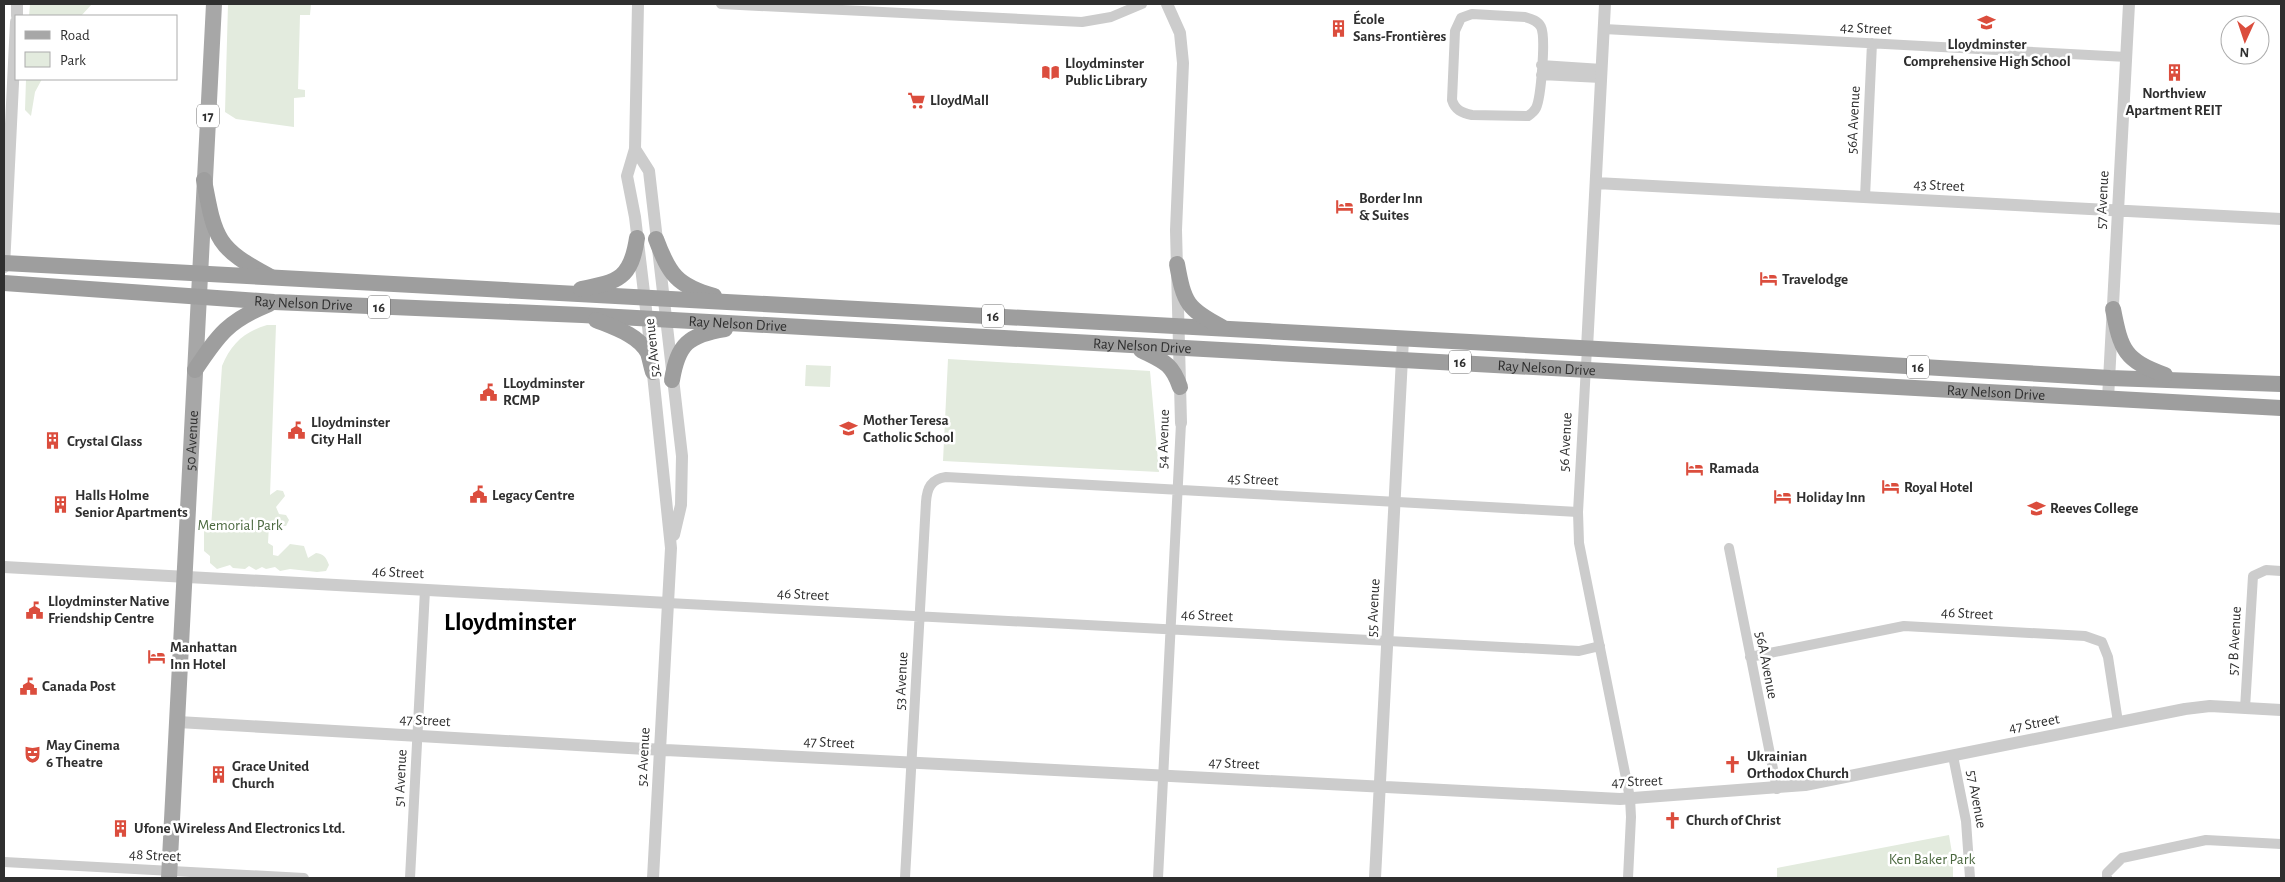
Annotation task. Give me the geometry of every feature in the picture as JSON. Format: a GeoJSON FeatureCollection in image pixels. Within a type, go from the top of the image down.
{"type":"FeatureCollection","features":[{"type":"Feature","properties":{"kind":"highway"},"geometry":{"type":"LineString","coordinates":[[204,180],[213,224],[223,244],[240,259],[275,279]]}},
{"type":"Feature","properties":{"kind":"highway"},"geometry":{"type":"LineString","coordinates":[[556,293],[594,286],[624,275],[631,265],[637,238]]}},
{"type":"Feature","properties":{"kind":"highway"},"geometry":{"type":"LineString","coordinates":[[656,239],[665,263],[681,282],[700,293],[740,304]]}},
{"type":"Feature","properties":{"kind":"highway","name":"Ray Nelson Drive"},"geometry":{"type":"LineString","coordinates":[[4,263],[2110,378],[2281,384]]}},
{"type":"Feature","properties":{"kind":"highway"},"geometry":{"type":"LineString","coordinates":[[1177,264],[1182,290],[1190,307],[1200,315],[1229,330]]}},
{"type":"Feature","properties":{"kind":"highway","name":"Ray Nelson Drive"},"geometry":{"type":"LineString","coordinates":[[4,283],[274,302],[582,315],[2281,408]]}},
{"type":"Feature","properties":{"kind":"highway"},"geometry":{"type":"LineString","coordinates":[[807,307],[827,301],[833,296]]}},
{"type":"Feature","properties":{"kind":"highway"},"geometry":{"type":"LineString","coordinates":[[195,370],[215,340],[229,325],[250,312],[274,302]]}},
{"type":"Feature","properties":{"kind":"highway"},"geometry":{"type":"LineString","coordinates":[[2113,309],[2118,335],[2129,356],[2141,366],[2178,380]]}},
{"type":"Feature","properties":{"kind":"highway"},"geometry":{"type":"LineString","coordinates":[[582,315],[622,331],[641,345],[647,353],[653,372]]}},
{"type":"Feature","properties":{"kind":"highway"},"geometry":{"type":"LineString","coordinates":[[672,380],[678,355],[681,348],[689,340],[706,333],[753,325]]}},
{"type":"Feature","properties":{"kind":"highway"},"geometry":{"type":"LineString","coordinates":[[1135,346],[1163,360],[1174,370],[1180,387]]}},
{"type":"Feature","properties":{"kind":"main road","name":"50 Avenue"},"geometry":{"type":"LineString","coordinates":[[170,875],[214,4]]}},
{"type":"Feature","properties":{"kind":"street","name":"52 Avenue"},"geometry":{"type":"LineString","coordinates":[[638,4],[635,149],[627,176],[647,319],[671,548],[654,878]]}},
{"type":"Feature","properties":{"kind":"street"},"geometry":{"type":"LineString","coordinates":[[721,4],[1082,22],[1111,18],[1142,4]]}},
{"type":"Feature","properties":{"kind":"street","name":"54 Avenue"},"geometry":{"type":"LineString","coordinates":[[1158,878],[1181,423],[1177,190],[1184,62],[1180,33],[1167,4]]}},
{"type":"Feature","properties":{"kind":"street","name":"56 Avenue"},"geometry":{"type":"LineString","coordinates":[[1605,4],[1578,512],[1579,544],[1630,798],[1628,878]]}},
{"type":"Feature","properties":{"kind":"street","name":"57 Avenue"},"geometry":{"type":"LineString","coordinates":[[2108,399],[2130,4]]}},
{"type":"Feature","properties":{"kind":"street"},"geometry":{"type":"LineString","coordinates":[[1472,14],[1525,17],[1534,20],[1542,31],[1541,70],[1536,108],[1528,116],[1472,115],[1458,110],[1452,100],[1455,31],[1457,24],[1461,18],[1472,14]]}},
{"type":"Feature","properties":{"kind":"street","name":"42 Street"},"geometry":{"type":"LineString","coordinates":[[1604,29],[2126,56]]}},
{"type":"Feature","properties":{"kind":"street"},"geometry":{"type":"LineString","coordinates":[[4,267],[7,124],[15,33]]}},
{"type":"Feature","properties":{"kind":"street","name":"56A Avenue"},"geometry":{"type":"LineString","coordinates":[[1865,197],[1872,43]]}},
{"type":"Feature","properties":{"kind":"street"},"geometry":{"type":"LineString","coordinates":[[1541,70],[1602,74]]}},
{"type":"Feature","properties":{"kind":"street","name":"52 Avenue"},"geometry":{"type":"LineString","coordinates":[[635,149],[649,171],[682,474],[681,505],[671,548]]}},
{"type":"Feature","properties":{"kind":"street","name":"43 Street"},"geometry":{"type":"LineString","coordinates":[[1596,182],[2118,212],[2281,219]]}},
{"type":"Feature","properties":{"kind":"street","name":"55 Avenue"},"geometry":{"type":"LineString","coordinates":[[1376,878],[1403,339]]}},
{"type":"Feature","properties":{"kind":"street","name":"45 Street"},"geometry":{"type":"LineString","coordinates":[[929,486],[934,480],[946,478],[1578,512]]}},
{"type":"Feature","properties":{"kind":"street","name":"53 Avenue"},"geometry":{"type":"LineString","coordinates":[[905,878],[919,616],[926,502],[929,486]]}},
{"type":"Feature","properties":{"kind":"street","name":"56A Avenue"},"geometry":{"type":"LineString","coordinates":[[1729,548],[1777,789]]}},
{"type":"Feature","properties":{"kind":"street","name":"46 Street"},"geometry":{"type":"LineString","coordinates":[[4,567],[1578,651],[1600,646]]}},
{"type":"Feature","properties":{"kind":"street","name":"57 B Avenue"},"geometry":{"type":"LineString","coordinates":[[2245,708],[2253,576],[2266,570],[2281,571]]}},
{"type":"Feature","properties":{"kind":"street","name":"51 Avenue"},"geometry":{"type":"LineString","coordinates":[[410,878],[425,590]]}},
{"type":"Feature","properties":{"kind":"street","name":"46 Street"},"geometry":{"type":"LineString","coordinates":[[1750,657],[1904,626],[2085,636],[2102,642],[2108,657],[2118,722]]}},
{"type":"Feature","properties":{"kind":"street","name":"47 Street"},"geometry":{"type":"LineString","coordinates":[[178,722],[660,750],[1630,798],[1805,786],[2185,709],[2210,706],[2281,710]]}},
{"type":"Feature","properties":{"kind":"street","name":"57 Avenue"},"geometry":{"type":"LineString","coordinates":[[1952,756],[1966,821],[1970,878]]}},
{"type":"Feature","properties":{"kind":"street"},"geometry":{"type":"LineString","coordinates":[[2106,878],[2107,873],[2122,858],[2206,840],[2281,844]]}},
{"type":"Feature","properties":{"kind":"street","name":"48 Street"},"geometry":{"type":"LineString","coordinates":[[4,862],[170,875],[304,878]]}},
{"type":"Feature","properties":{"kind":"green space"},"geometry":{"type":"Polygon","coordinates":[[[30,4],[92,4],[82,15],[29,15],[30,4]]]}},
{"type":"Feature","properties":{"kind":"green space"},"geometry":{"type":"Polygon","coordinates":[[[228,4],[311,4],[310,15],[300,15],[298,89],[305,90],[305,97],[294,98],[294,127],[236,119],[225,112],[228,4]]]}},
{"type":"Feature","properties":{"kind":"green space"},"geometry":{"type":"Polygon","coordinates":[[[26,80],[41,80],[35,92],[31,116],[25,110],[26,80]]]}},
{"type":"Feature","properties":{"kind":"green space","name":"Memorial Park"},"geometry":{"type":"Polygon","coordinates":[[[267,325],[276,325],[270,495],[277,490],[283,491],[285,496],[276,507],[279,514],[286,515],[289,520],[286,526],[278,526],[274,521],[269,525],[268,543],[273,546],[273,555],[278,556],[290,544],[304,546],[308,558],[316,553],[321,554],[326,558],[329,565],[326,571],[290,569],[280,571],[275,567],[266,569],[262,567],[256,570],[249,566],[245,569],[233,568],[230,565],[217,569],[210,563],[210,556],[204,551],[204,529],[211,528],[222,366],[230,351],[239,340],[252,331],[267,325]]]}},
{"type":"Feature","properties":{"kind":"green space"},"geometry":{"type":"Polygon","coordinates":[[[948,359],[1150,371],[1159,472],[943,461],[948,359]]]}},
{"type":"Feature","properties":{"kind":"green space"},"geometry":{"type":"Polygon","coordinates":[[[806,365],[831,366],[830,387],[805,386],[806,365]]]}},
{"type":"Feature","properties":{"kind":"green space","name":"Ken Baker Park"},"geometry":{"type":"Polygon","coordinates":[[[1949,835],[1953,859],[1953,878],[1777,878],[1777,868],[1949,835]]]}},
{"type":"Feature","properties":{"kind":"place","name":"Lloydminster Comprehensive High School"},"geometry":{"type":"Point","coordinates":[1987,23]}},
{"type":"Feature","properties":{"kind":"place","name":"École Sans-Frontières"},"geometry":{"type":"Point","coordinates":[1339,28]}},
{"type":"Feature","properties":{"kind":"place","name":"Lloydminster Public Library"},"geometry":{"type":"Point","coordinates":[1051,72]}},
{"type":"Feature","properties":{"kind":"place","name":"Northview Apartment REIT"},"geometry":{"type":"Point","coordinates":[2174,72]}},
{"type":"Feature","properties":{"kind":"place","name":"LloydMall"},"geometry":{"type":"Point","coordinates":[916,100]}},
{"type":"Feature","properties":{"kind":"place","name":"Border Inn & Suites"},"geometry":{"type":"Point","coordinates":[1345,207]}},
{"type":"Feature","properties":{"kind":"place","name":"Travelodge"},"geometry":{"type":"Point","coordinates":[1768,279]}},
{"type":"Feature","properties":{"kind":"place","name":"LLoydminster RCMP"},"geometry":{"type":"Point","coordinates":[489,392]}},
{"type":"Feature","properties":{"kind":"place","name":"Mother Teresa Catholic School"},"geometry":{"type":"Point","coordinates":[849,429]}},
{"type":"Feature","properties":{"kind":"place","name":"Lloydminster City Hall"},"geometry":{"type":"Point","coordinates":[297,431]}},
{"type":"Feature","properties":{"kind":"place","name":"Crystal Glass"},"geometry":{"type":"Point","coordinates":[53,441]}},
{"type":"Feature","properties":{"kind":"place","name":"Ramada"},"geometry":{"type":"Point","coordinates":[1695,468]}},
{"type":"Feature","properties":{"kind":"place","name":"Royal Hotel"},"geometry":{"type":"Point","coordinates":[1890,487]}},
{"type":"Feature","properties":{"kind":"place","name":"Legacy Centre"},"geometry":{"type":"Point","coordinates":[478,495]}},
{"type":"Feature","properties":{"kind":"place","name":"Holiday Inn"},"geometry":{"type":"Point","coordinates":[1782,497]}},
{"type":"Feature","properties":{"kind":"place","name":"Halls Holme Senior Apartments"},"geometry":{"type":"Point","coordinates":[61,504]}},
{"type":"Feature","properties":{"kind":"place","name":"Reeves College"},"geometry":{"type":"Point","coordinates":[2036,508]}},
{"type":"Feature","properties":{"kind":"place","name":"Lloydminster Native Friendship Centre"},"geometry":{"type":"Point","coordinates":[34,610]}},
{"type":"Feature","properties":{"kind":"place","name":"Manhattan Inn Hotel"},"geometry":{"type":"Point","coordinates":[156,656]}},
{"type":"Feature","properties":{"kind":"place","name":"Canada Post"},"geometry":{"type":"Point","coordinates":[28,686]}},
{"type":"Feature","properties":{"kind":"place","name":"May Cinema 6 Theatre"},"geometry":{"type":"Point","coordinates":[32,754]}},
{"type":"Feature","properties":{"kind":"place","name":"Ukrainian Orthodox Church"},"geometry":{"type":"Point","coordinates":[1733,765]}},
{"type":"Feature","properties":{"kind":"place","name":"Grace United Church"},"geometry":{"type":"Point","coordinates":[218,775]}},
{"type":"Feature","properties":{"kind":"place","name":"Church of Christ"},"geometry":{"type":"Point","coordinates":[1672,820]}},
{"type":"Feature","properties":{"kind":"place","name":"Ufone Wireless And Electronics Ltd."},"geometry":{"type":"Point","coordinates":[120,828]}},
{"type":"Feature","properties":{"kind":"district","name":"Lloydminster"},"geometry":{"type":"Point","coordinates":[510,621]}}]}
